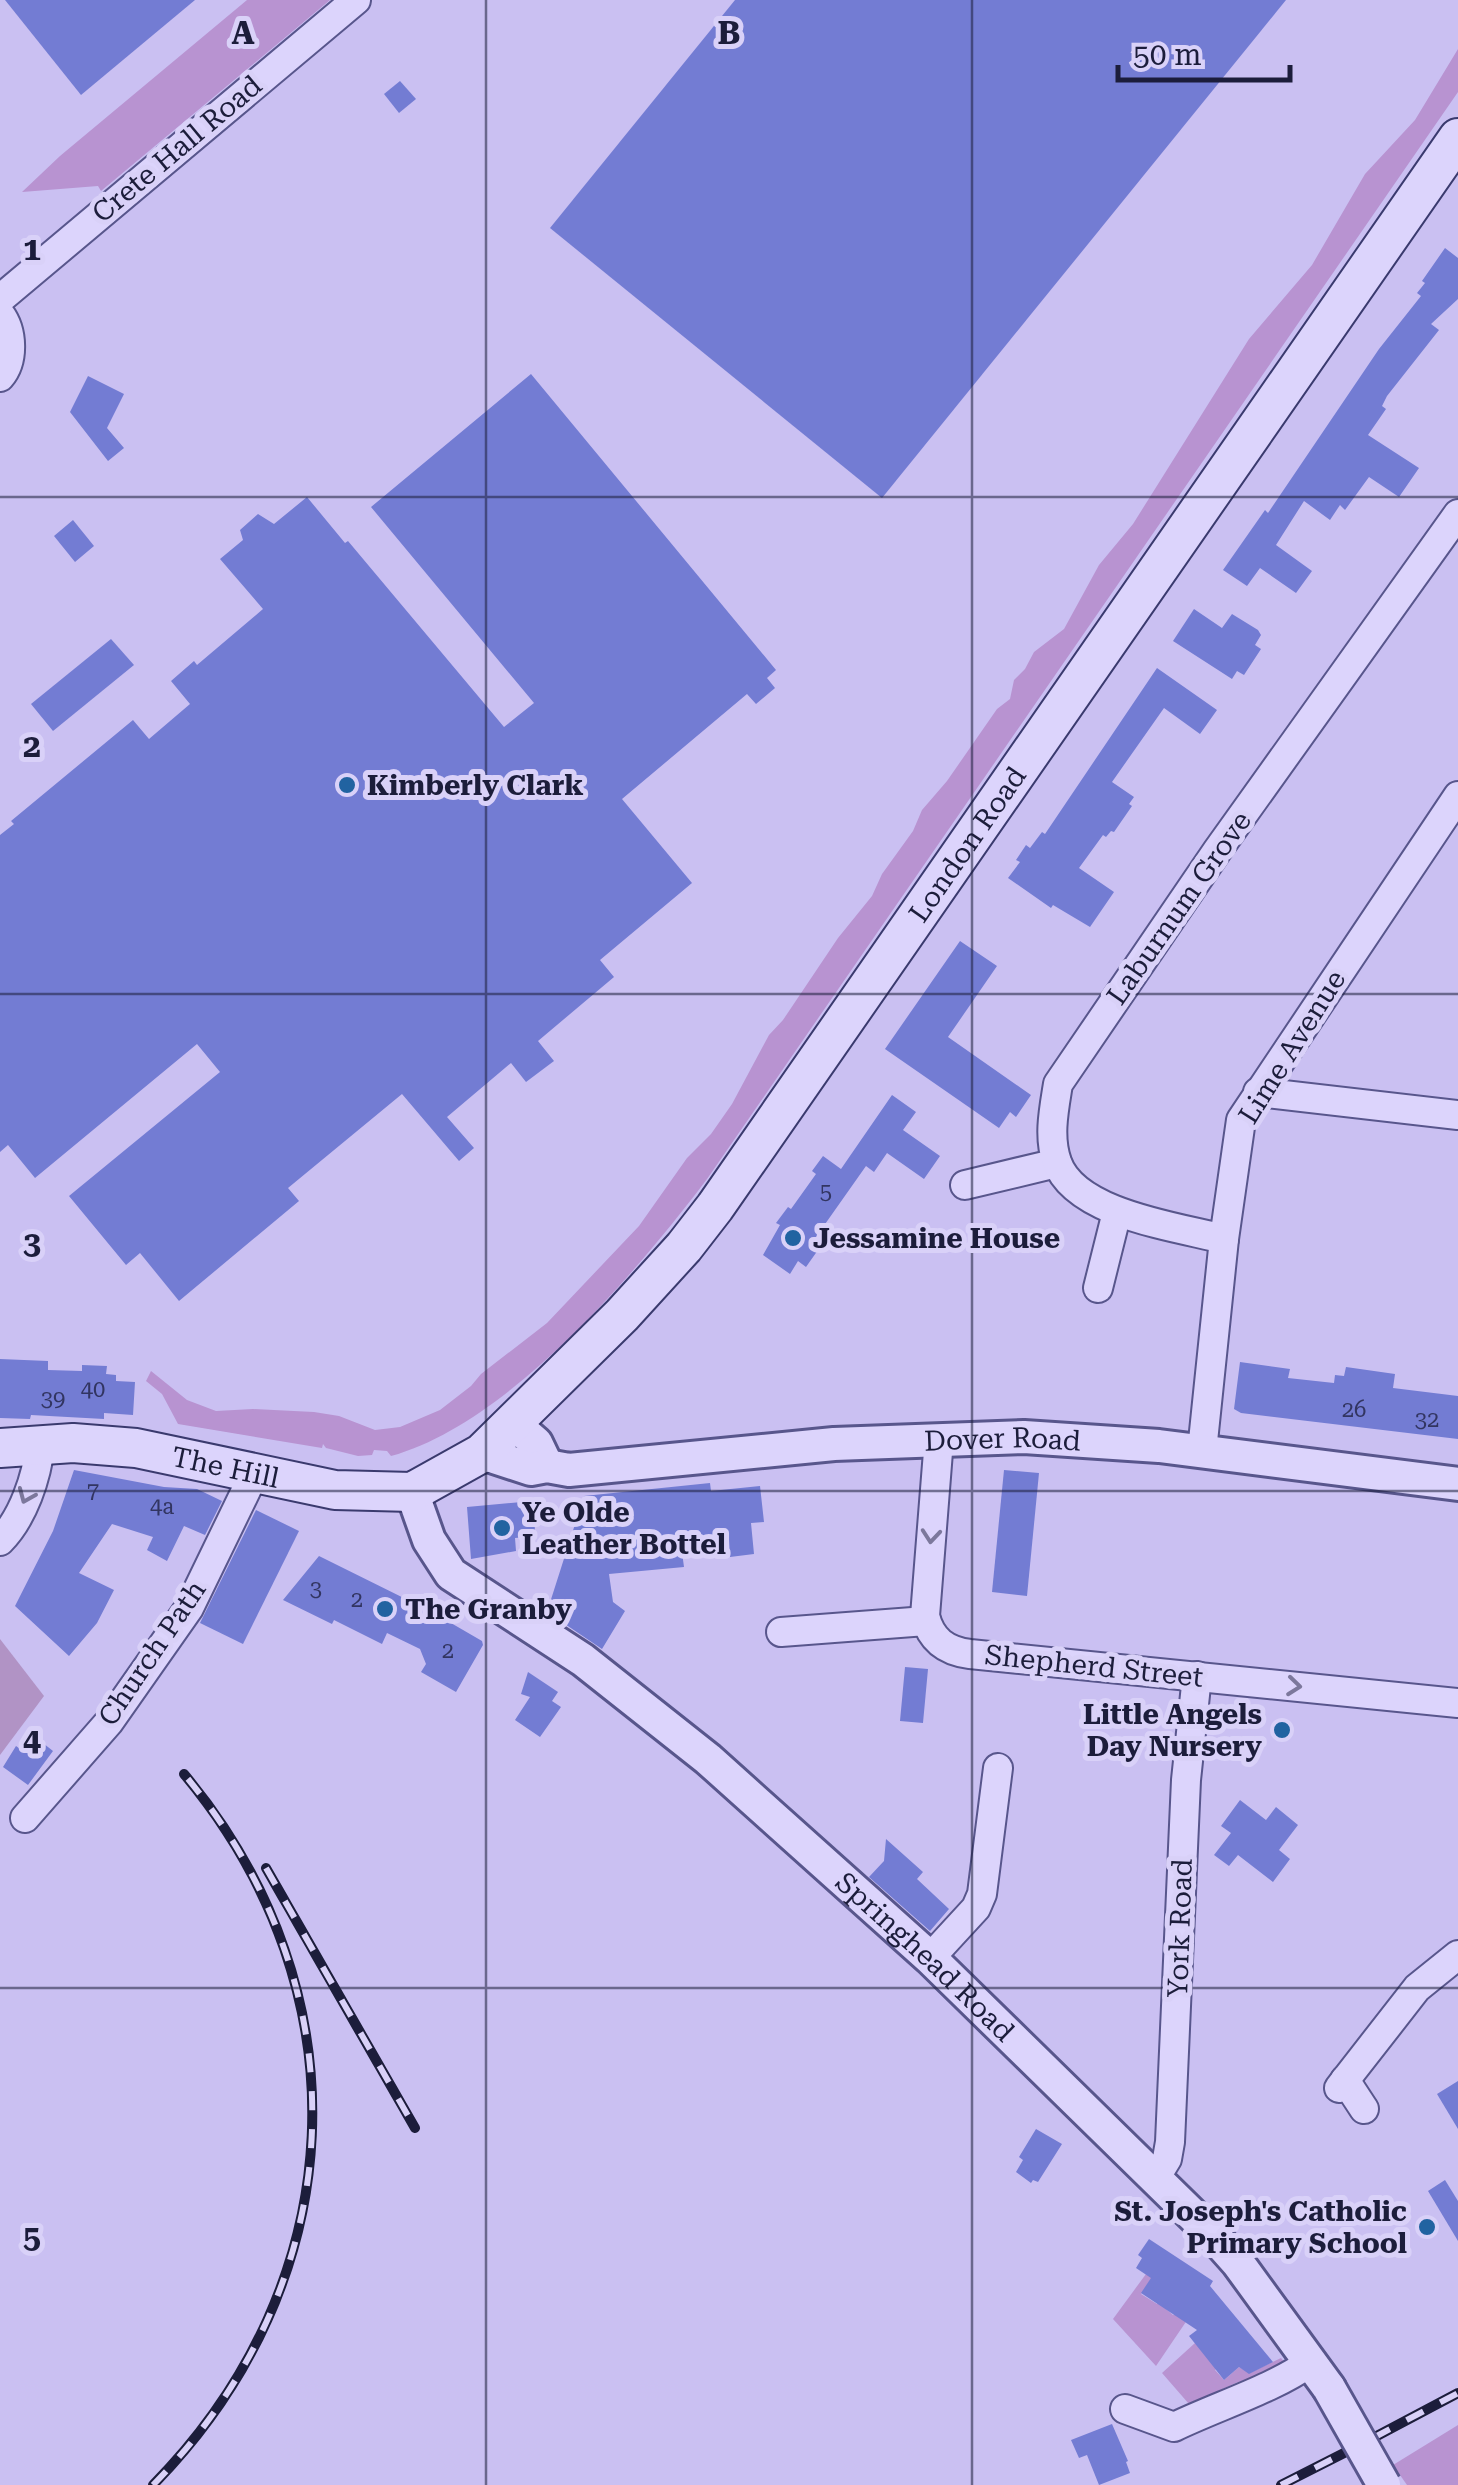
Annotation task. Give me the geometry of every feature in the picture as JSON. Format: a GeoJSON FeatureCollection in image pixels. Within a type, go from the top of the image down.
{"type":"FeatureCollection","features":[{"type":"Feature","properties":{"kind":"main road","name":"London Road"},"geometry":{"type":"LineString","coordinates":[[412,1492],[482,1453],[649,1286],[715,1208],[1458,138]]}},
{"type":"Feature","properties":{"kind":"main road","name":"The Hill"},"geometry":{"type":"LineString","coordinates":[[0,1448],[73,1443],[136,1448],[334,1490],[412,1492]]}},
{"type":"Feature","properties":{"kind":"street","name":"Crete Hall Road"},"geometry":{"type":"LineString","coordinates":[[0,300],[356,0]]}},
{"type":"Feature","properties":{"kind":"street"},"geometry":{"type":"LineString","coordinates":[[0,314],[7,324],[10,344],[6,382]]}},
{"type":"Feature","properties":{"kind":"street","name":"Laburnum Grove"},"geometry":{"type":"LineString","coordinates":[[1057,1163],[1052,1125],[1058,1084],[1458,514]]}},
{"type":"Feature","properties":{"kind":"street","name":"Lime Avenue"},"geometry":{"type":"LineString","coordinates":[[1202,1451],[1224,1238],[1241,1120],[1458,796]]}},
{"type":"Feature","properties":{"kind":"street"},"geometry":{"type":"LineString","coordinates":[[1258,1092],[1458,1115]]}},
{"type":"Feature","properties":{"kind":"street"},"geometry":{"type":"LineString","coordinates":[[964,1185],[1057,1163],[1073,1186],[1117,1212],[1224,1238]]}},
{"type":"Feature","properties":{"kind":"street"},"geometry":{"type":"LineString","coordinates":[[1098,1288],[1117,1212]]}},
{"type":"Feature","properties":{"kind":"street"},"geometry":{"type":"LineString","coordinates":[[513,1423],[536,1442],[547,1466]]}},
{"type":"Feature","properties":{"kind":"street","name":"Dover Road"},"geometry":{"type":"LineString","coordinates":[[482,1453],[531,1470],[547,1466],[581,1469],[761,1450],[940,1439],[1055,1438],[1202,1451],[1458,1484]]}},
{"type":"Feature","properties":{"kind":"street"},"geometry":{"type":"LineString","coordinates":[[781,1632],[926,1621],[940,1439]]}},
{"type":"Feature","properties":{"kind":"street"},"geometry":{"type":"LineString","coordinates":[[0,1541],[22,1507],[36,1471],[40,1445]]}},
{"type":"Feature","properties":{"kind":"street","name":"Church Path"},"geometry":{"type":"LineString","coordinates":[[25,1818],[108,1722],[189,1608],[255,1472]]}},
{"type":"Feature","properties":{"kind":"street","name":"Springhead Road"},"geometry":{"type":"LineString","coordinates":[[412,1492],[429,1540],[452,1574],[561,1644],[635,1698],[708,1759],[930,1958],[1156,2177],[1238,2263],[1319,2375],[1384,2485]]}},
{"type":"Feature","properties":{"kind":"street","name":"Shepherd Street"},"geometry":{"type":"LineString","coordinates":[[926,1621],[936,1640],[957,1652],[1458,1703]]}},
{"type":"Feature","properties":{"kind":"street","name":"York Road"},"geometry":{"type":"LineString","coordinates":[[1156,2177],[1167,2159],[1170,2142],[1186,1780],[1197,1676]]}},
{"type":"Feature","properties":{"kind":"street"},"geometry":{"type":"LineString","coordinates":[[930,1958],[976,1908],[982,1894],[998,1768]]}},
{"type":"Feature","properties":{"kind":"street"},"geometry":{"type":"LineString","coordinates":[[1364,2109],[1342,2084],[1417,1988],[1458,1955]]}},
{"type":"Feature","properties":{"kind":"street"},"geometry":{"type":"LineString","coordinates":[[1125,2409],[1174,2427],[1286,2379],[1319,2375]]}},
{"type":"Feature","properties":{"kind":"shaded area"},"geometry":{"type":"Polygon","coordinates":[[[247,0],[330,0],[101,191],[98,186],[22,192],[60,156],[247,0]]]}},
{"type":"Feature","properties":{"kind":"shaded area"},"geometry":{"type":"Polygon","coordinates":[[[1458,49],[1458,92],[707,1179],[606,1300],[524,1379],[480,1412],[436,1439],[391,1456],[387,1451],[374,1450],[372,1455],[358,1456],[323,1444],[322,1448],[178,1424],[162,1394],[146,1381],[151,1371],[187,1400],[216,1411],[314,1412],[339,1416],[375,1430],[400,1427],[440,1410],[547,1323],[639,1226],[687,1158],[711,1134],[732,1104],[769,1035],[872,896],[922,810],[997,709],[1010,699],[1014,680],[1034,652],[1064,629],[1099,565],[1133,524],[1249,339],[1312,265],[1365,174],[1415,120],[1458,49]]]}},
{"type":"Feature","properties":{"kind":"shaded area"},"geometry":{"type":"Polygon","coordinates":[[[0,1639],[44,1696],[0,1755],[0,1639]]]}},
{"type":"Feature","properties":{"kind":"shaded area"},"geometry":{"type":"Polygon","coordinates":[[[1146,2274],[1153,2276],[1141,2294],[1157,2304],[1163,2295],[1173,2299],[1166,2309],[1173,2315],[1198,2304],[1156,2366],[1113,2319],[1146,2274]]]}},
{"type":"Feature","properties":{"kind":"shaded area"},"geometry":{"type":"Polygon","coordinates":[[[1195,2343],[1220,2365],[1215,2370],[1224,2380],[1239,2367],[1250,2373],[1281,2358],[1285,2363],[1270,2376],[1238,2382],[1189,2404],[1162,2373],[1195,2343]]]}},
{"type":"Feature","properties":{"kind":"shaded area"},"geometry":{"type":"Polygon","coordinates":[[[1458,2425],[1458,2485],[1407,2485],[1393,2465],[1458,2425]]]}},
{"type":"Feature","properties":{"kind":"building"},"geometry":{"type":"Polygon","coordinates":[[[5,0],[195,0],[81,95],[5,0]]]}},
{"type":"Feature","properties":{"kind":"building"},"geometry":{"type":"Polygon","coordinates":[[[735,0],[1286,0],[882,498],[550,228],[735,0]]]}},
{"type":"Feature","properties":{"kind":"building"},"geometry":{"type":"Polygon","coordinates":[[[400,81],[416,99],[399,113],[384,94],[400,81]]]}},
{"type":"Feature","properties":{"kind":"building"},"geometry":{"type":"Polygon","coordinates":[[[1445,248],[1458,258],[1458,299],[1431,324],[1439,330],[1387,396],[1382,406],[1386,409],[1368,435],[1419,468],[1399,497],[1369,477],[1345,510],[1340,505],[1330,520],[1304,501],[1276,545],[1312,571],[1296,593],[1260,568],[1247,586],[1223,570],[1265,510],[1268,513],[1379,349],[1421,296],[1417,293],[1425,283],[1422,281],[1445,248]]]}},
{"type":"Feature","properties":{"kind":"building","name":"Kimberly Clark"},"geometry":{"type":"Polygon","coordinates":[[[531,374],[776,670],[767,678],[775,688],[756,704],[747,694],[622,799],[692,883],[600,960],[614,977],[538,1041],[554,1061],[526,1082],[511,1063],[447,1117],[474,1148],[459,1161],[402,1094],[288,1188],[299,1201],[179,1301],[140,1253],[126,1265],[69,1196],[220,1072],[197,1044],[35,1178],[8,1145],[0,1152],[0,835],[14,824],[11,821],[133,720],[149,739],[190,704],[171,681],[194,661],[197,665],[263,609],[220,559],[243,540],[240,530],[258,514],[274,524],[307,497],[504,727],[534,703],[371,507],[531,374]]]}},
{"type":"Feature","properties":{"kind":"building"},"geometry":{"type":"Polygon","coordinates":[[[88,376],[124,394],[107,428],[124,448],[108,461],[70,412],[88,376]]]}},
{"type":"Feature","properties":{"kind":"building"},"geometry":{"type":"Polygon","coordinates":[[[73,520],[94,546],[75,562],[54,536],[73,520]]]}},
{"type":"Feature","properties":{"kind":"building"},"geometry":{"type":"Polygon","coordinates":[[[1194,609],[1222,628],[1232,614],[1258,630],[1261,635],[1255,645],[1261,649],[1244,675],[1237,671],[1232,679],[1173,641],[1194,609]]]}},
{"type":"Feature","properties":{"kind":"building"},"geometry":{"type":"Polygon","coordinates":[[[111,639],[134,665],[53,731],[31,704],[111,639]]]}},
{"type":"Feature","properties":{"kind":"building"},"geometry":{"type":"Polygon","coordinates":[[[1157,668],[1217,710],[1200,734],[1164,708],[1112,782],[1134,797],[1114,832],[1103,835],[1079,868],[1114,892],[1090,927],[1053,905],[1051,908],[1008,878],[1026,845],[1030,848],[1042,832],[1045,834],[1157,668]]]}},
{"type":"Feature","properties":{"kind":"building"},"geometry":{"type":"Polygon","coordinates":[[[960,941],[997,966],[948,1037],[1031,1095],[1016,1117],[1010,1112],[999,1128],[885,1049],[960,941]]]}},
{"type":"Feature","properties":{"kind":"building"},"geometry":{"type":"Polygon","coordinates":[[[892,1095],[916,1112],[903,1130],[940,1156],[924,1179],[887,1153],[874,1172],[866,1166],[811,1244],[818,1250],[806,1267],[798,1261],[790,1274],[763,1255],[780,1225],[776,1223],[816,1174],[812,1171],[823,1156],[841,1169],[892,1095]]]}},
{"type":"Feature","properties":{"kind":"building"},"geometry":{"type":"Polygon","coordinates":[[[0,1359],[48,1361],[48,1370],[82,1371],[82,1365],[107,1366],[106,1374],[116,1375],[116,1381],[135,1382],[133,1415],[104,1413],[104,1419],[31,1415],[30,1419],[0,1418],[0,1359]]]}},
{"type":"Feature","properties":{"kind":"building"},"geometry":{"type":"Polygon","coordinates":[[[1240,1362],[1290,1369],[1288,1378],[1334,1383],[1335,1375],[1344,1376],[1346,1367],[1395,1374],[1393,1388],[1458,1396],[1458,1439],[1241,1413],[1234,1409],[1240,1362]]]}},
{"type":"Feature","properties":{"kind":"building"},"geometry":{"type":"Polygon","coordinates":[[[74,1470],[164,1487],[197,1489],[222,1501],[205,1535],[184,1526],[167,1561],[147,1550],[153,1537],[112,1524],[79,1573],[114,1590],[97,1623],[69,1656],[15,1606],[53,1531],[74,1470]]]}},
{"type":"Feature","properties":{"kind":"building"},"geometry":{"type":"Polygon","coordinates":[[[1004,1470],[1039,1473],[1027,1596],[992,1592],[1004,1470]]]}},
{"type":"Feature","properties":{"kind":"building"},"geometry":{"type":"Polygon","coordinates":[[[710,1483],[711,1491],[760,1486],[764,1522],[751,1523],[754,1554],[730,1557],[729,1540],[681,1545],[684,1567],[609,1574],[613,1602],[625,1611],[602,1649],[547,1612],[584,1496],[710,1483]]]}},
{"type":"Feature","properties":{"kind":"building","name":"Ye Olde Leather Bottel"},"geometry":{"type":"Polygon","coordinates":[[[533,1501],[535,1531],[515,1538],[516,1551],[471,1559],[467,1507],[533,1501]]]}},
{"type":"Feature","properties":{"kind":"building"},"geometry":{"type":"Polygon","coordinates":[[[256,1510],[299,1531],[243,1644],[200,1623],[256,1510]]]}},
{"type":"Feature","properties":{"kind":"building"},"geometry":{"type":"Polygon","coordinates":[[[319,1556],[482,1641],[456,1692],[421,1672],[426,1664],[420,1649],[387,1633],[382,1644],[283,1600],[319,1556]]]}},
{"type":"Feature","properties":{"kind":"building"},"geometry":{"type":"Polygon","coordinates":[[[905,1667],[928,1669],[923,1723],[900,1721],[905,1667]]]}},
{"type":"Feature","properties":{"kind":"building"},"geometry":{"type":"Polygon","coordinates":[[[528,1672],[558,1692],[552,1701],[561,1707],[540,1737],[515,1720],[530,1697],[521,1694],[528,1672]]]}},
{"type":"Feature","properties":{"kind":"building"},"geometry":{"type":"Polygon","coordinates":[[[34,1736],[53,1751],[28,1785],[3,1767],[16,1746],[23,1751],[34,1736]]]}},
{"type":"Feature","properties":{"kind":"building"},"geometry":{"type":"Polygon","coordinates":[[[1240,1800],[1266,1820],[1276,1807],[1298,1825],[1279,1850],[1290,1859],[1273,1882],[1238,1855],[1229,1866],[1214,1855],[1231,1833],[1221,1826],[1240,1800]]]}},
{"type":"Feature","properties":{"kind":"building"},"geometry":{"type":"Polygon","coordinates":[[[886,1839],[923,1872],[917,1879],[949,1909],[930,1931],[869,1877],[884,1861],[886,1839]]]}},
{"type":"Feature","properties":{"kind":"building"},"geometry":{"type":"Polygon","coordinates":[[[1458,2081],[1458,2129],[1437,2094],[1458,2081]]]}},
{"type":"Feature","properties":{"kind":"building"},"geometry":{"type":"Polygon","coordinates":[[[1036,2129],[1062,2144],[1038,2182],[1031,2183],[1016,2172],[1023,2160],[1019,2157],[1036,2129]]]}},
{"type":"Feature","properties":{"kind":"building"},"geometry":{"type":"Polygon","coordinates":[[[1445,2180],[1458,2201],[1458,2241],[1428,2191],[1445,2180]]]}},
{"type":"Feature","properties":{"kind":"building"},"geometry":{"type":"Polygon","coordinates":[[[1149,2239],[1213,2281],[1210,2286],[1273,2362],[1249,2374],[1239,2367],[1224,2380],[1189,2336],[1197,2330],[1141,2293],[1151,2278],[1136,2268],[1142,2258],[1138,2255],[1149,2239]]]}},
{"type":"Feature","properties":{"kind":"building"},"geometry":{"type":"Polygon","coordinates":[[[1112,2424],[1130,2473],[1099,2485],[1087,2455],[1079,2458],[1071,2440],[1112,2424]]]}},
{"type":"Feature","properties":{"kind":"railway"},"geometry":{"type":"LineString","coordinates":[[153,2485],[219,2405],[268,2319],[299,2229],[312,2136],[307,2042],[284,1949],[243,1859],[184,1774]]}},
{"type":"Feature","properties":{"kind":"railway"},"geometry":{"type":"LineString","coordinates":[[266,1868],[415,2128]]}},
{"type":"Feature","properties":{"kind":"railway"},"geometry":{"type":"LineString","coordinates":[[1373,2438],[1458,2393]]}},
{"type":"Feature","properties":{"kind":"railway"},"geometry":{"type":"LineString","coordinates":[[1281,2485],[1348,2451]]}},
{"type":"Feature","properties":{"kind":"place","name":"Kimberly Clark"},"geometry":{"type":"Point","coordinates":[347,785]}},
{"type":"Feature","properties":{"kind":"place","name":"Jessamine House"},"geometry":{"type":"Point","coordinates":[793,1238]}},
{"type":"Feature","properties":{"kind":"place","name":"Ye Olde Leather Bottel"},"geometry":{"type":"Point","coordinates":[502,1528]}},
{"type":"Feature","properties":{"kind":"place","name":"The Granby"},"geometry":{"type":"Point","coordinates":[385,1609]}},
{"type":"Feature","properties":{"kind":"place","name":"Little Angels Day Nursery"},"geometry":{"type":"Point","coordinates":[1282,1730]}},
{"type":"Feature","properties":{"kind":"place","name":"St. Joseph's Catholic Primary School"},"geometry":{"type":"Point","coordinates":[1427,2227]}}]}
